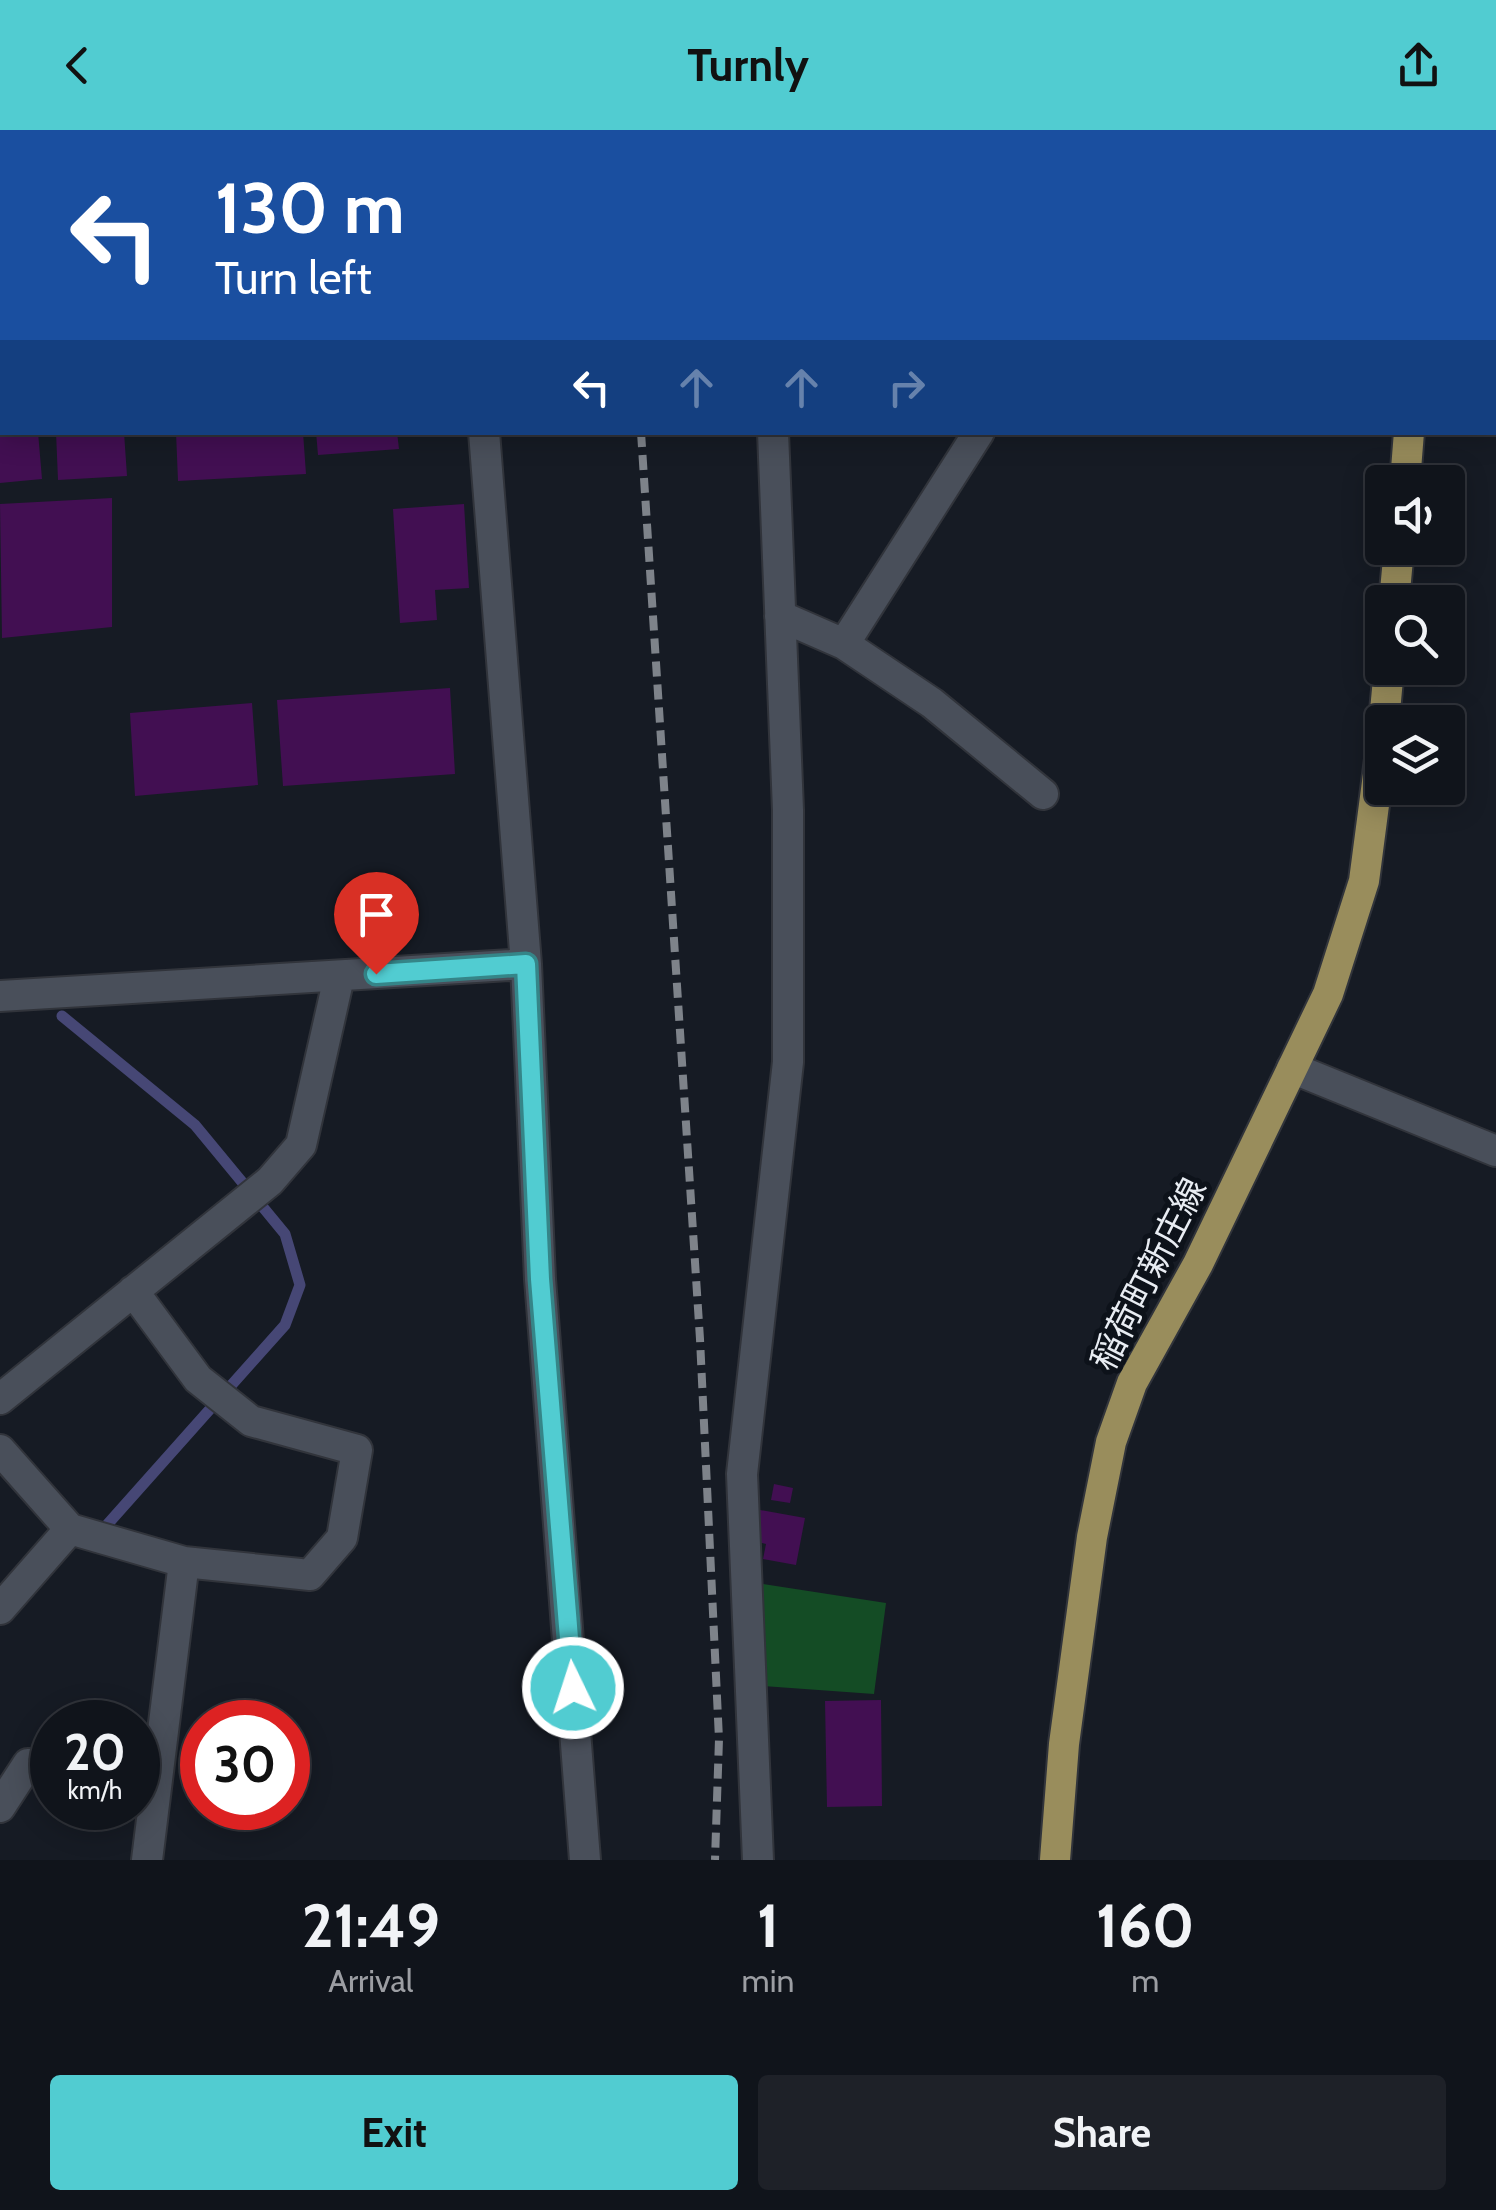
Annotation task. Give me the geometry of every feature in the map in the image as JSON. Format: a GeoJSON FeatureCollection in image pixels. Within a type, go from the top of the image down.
{"type":"FeatureCollection","features":[{"type":"Feature","properties":{"kind":"main road"},"geometry":{"type":"LineString","coordinates":[[1406,465],[1409,435]]}},
{"type":"Feature","properties":{"kind":"main road","name":"稲荷町新庄線"},"geometry":{"type":"LineString","coordinates":[[1054,1860],[1064,1744],[1092,1537],[1111,1442],[1132,1383],[1198,1264],[1328,994],[1364,880],[1374,805]]}},
{"type":"Feature","properties":{"kind":"street"},"geometry":{"type":"LineString","coordinates":[[484,435],[526,964],[540,1279],[585,1860]]}},
{"type":"Feature","properties":{"kind":"street"},"geometry":{"type":"LineString","coordinates":[[758,1860],[742,1474],[788,1062],[788,810],[772,435]]}},
{"type":"Feature","properties":{"kind":"street"},"geometry":{"type":"LineString","coordinates":[[844,644],[977,435]]}},
{"type":"Feature","properties":{"kind":"street"},"geometry":{"type":"LineString","coordinates":[[780,616],[844,644],[932,703],[1042,794]]}},
{"type":"Feature","properties":{"kind":"street"},"geometry":{"type":"LineString","coordinates":[[0,996],[526,964]]}},
{"type":"Feature","properties":{"kind":"street"},"geometry":{"type":"LineString","coordinates":[[0,1398],[270,1181],[301,1145],[339,977]]}},
{"type":"Feature","properties":{"kind":"street"},"geometry":{"type":"LineString","coordinates":[[1292,1068],[1496,1152]]}},
{"type":"Feature","properties":{"kind":"street"},"geometry":{"type":"LineString","coordinates":[[0,1450],[70,1530],[184,1562],[310,1575],[342,1538],[356,1450],[251,1421],[198,1379],[134,1291]]}},
{"type":"Feature","properties":{"kind":"street"},"geometry":{"type":"LineString","coordinates":[[0,1609],[70,1530]]}},
{"type":"Feature","properties":{"kind":"street"},"geometry":{"type":"LineString","coordinates":[[160,1700],[184,1562]]}},
{"type":"Feature","properties":{"kind":"street"},"geometry":{"type":"LineString","coordinates":[[0,1807],[30,1764]]}},
{"type":"Feature","properties":{"kind":"street"},"geometry":{"type":"LineString","coordinates":[[147,1830],[147,1860]]}},
{"type":"Feature","properties":{"kind":"green space"},"geometry":{"type":"Polygon","coordinates":[[[763,1584],[886,1603],[874,1694],[763,1686],[763,1584]]]}},
{"type":"Feature","properties":{"kind":"building"},"geometry":{"type":"Polygon","coordinates":[[[0,435],[38,435],[42,479],[0,483],[0,435]]]}},
{"type":"Feature","properties":{"kind":"building"},"geometry":{"type":"Polygon","coordinates":[[[56,435],[124,435],[127,476],[58,480],[56,435]]]}},
{"type":"Feature","properties":{"kind":"building"},"geometry":{"type":"Polygon","coordinates":[[[176,435],[303,435],[306,474],[178,481],[176,435]]]}},
{"type":"Feature","properties":{"kind":"building"},"geometry":{"type":"Polygon","coordinates":[[[316,435],[397,435],[399,449],[318,455],[316,435]]]}},
{"type":"Feature","properties":{"kind":"building"},"geometry":{"type":"Polygon","coordinates":[[[112,498],[112,627],[2,638],[0,504],[112,498]]]}},
{"type":"Feature","properties":{"kind":"building"},"geometry":{"type":"Polygon","coordinates":[[[464,504],[469,588],[435,590],[437,620],[400,623],[393,509],[464,504]]]}},
{"type":"Feature","properties":{"kind":"building"},"geometry":{"type":"Polygon","coordinates":[[[450,688],[455,774],[283,786],[277,700],[450,688]]]}},
{"type":"Feature","properties":{"kind":"building"},"geometry":{"type":"Polygon","coordinates":[[[252,703],[258,785],[135,796],[130,713],[252,703]]]}},
{"type":"Feature","properties":{"kind":"building"},"geometry":{"type":"Polygon","coordinates":[[[774,1484],[793,1488],[790,1503],[771,1500],[774,1484]]]}},
{"type":"Feature","properties":{"kind":"building"},"geometry":{"type":"Polygon","coordinates":[[[760,1510],[805,1518],[796,1565],[763,1559],[766,1544],[754,1541],[760,1510]]]}},
{"type":"Feature","properties":{"kind":"building"},"geometry":{"type":"Polygon","coordinates":[[[881,1700],[882,1806],[827,1807],[825,1701],[881,1700]]]}},
{"type":"Feature","properties":{"kind":"waterway"},"geometry":{"type":"LineString","coordinates":[[62,1016],[195,1125],[285,1234],[300,1285],[285,1325],[106,1526]]}},
{"type":"Feature","properties":{"kind":"railway"},"geometry":{"type":"LineString","coordinates":[[641,435],[700,1339],[719,1739],[715,1860]]}},
{"type":"Feature","properties":{"kind":"route"},"geometry":{"type":"LineString","coordinates":[[376,974],[526,964],[540,1279],[573,1688]]}}]}
